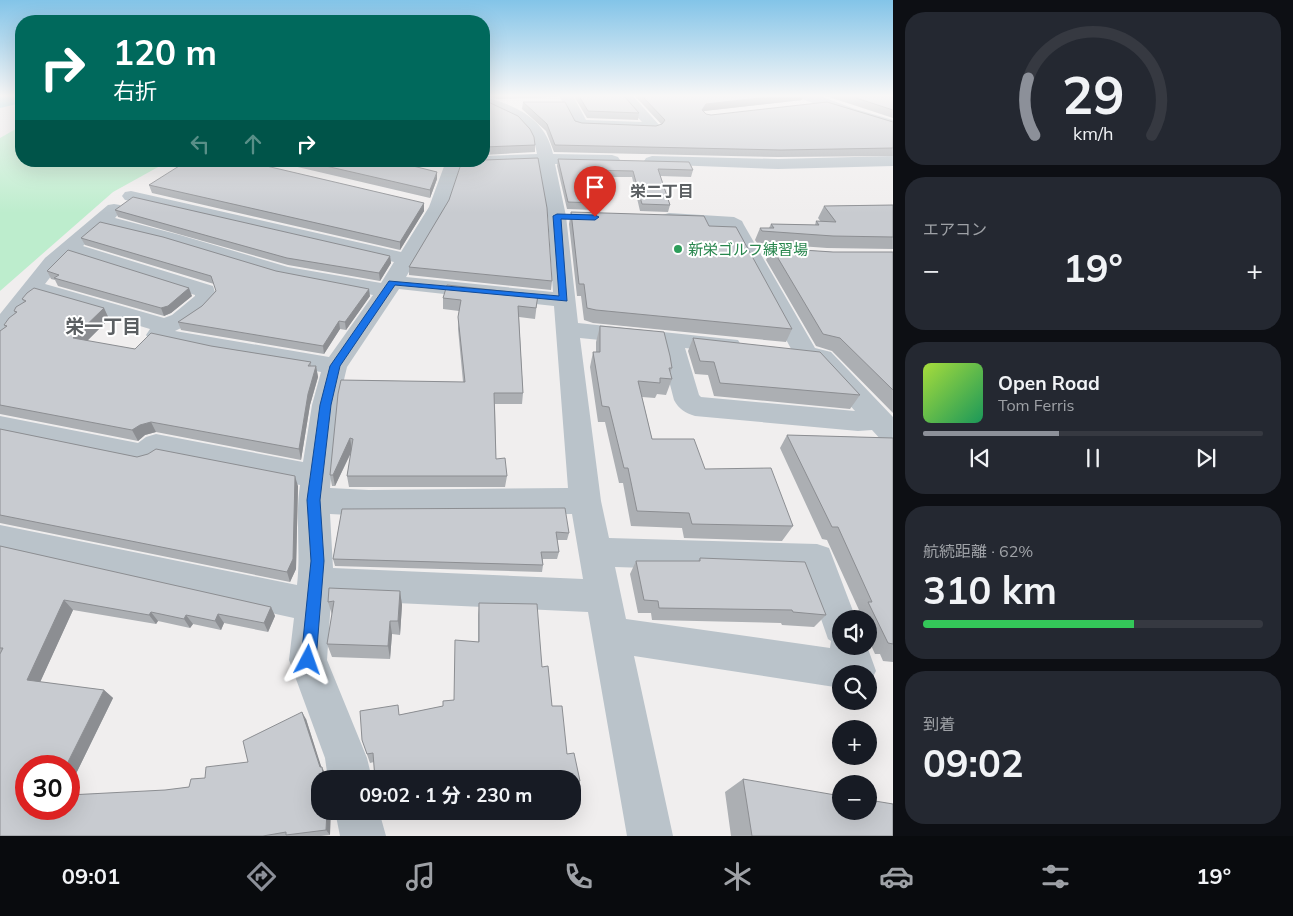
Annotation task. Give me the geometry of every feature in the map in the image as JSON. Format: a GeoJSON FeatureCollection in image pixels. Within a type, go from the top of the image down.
{"type":"FeatureCollection","features":[{"type":"Feature","properties":{"kind":"street"},"geometry":{"type":"LineString","coordinates":[[538,135],[566,216],[564,300],[566,329],[586,501],[650,836]]}},
{"type":"Feature","properties":{"kind":"street"},"geometry":{"type":"LineString","coordinates":[[608,135],[626,161]]}},
{"type":"Feature","properties":{"kind":"street"},"geometry":{"type":"LineString","coordinates":[[490,160],[546,159],[778,164],[893,161]]}},
{"type":"Feature","properties":{"kind":"street"},"geometry":{"type":"LineString","coordinates":[[348,770],[346,758],[308,660],[318,561],[315,489],[325,405],[335,366],[395,277],[445,169]]}},
{"type":"Feature","properties":{"kind":"street"},"geometry":{"type":"LineString","coordinates":[[0,331],[31,287],[52,262],[100,220],[131,196],[151,184]]}},
{"type":"Feature","properties":{"kind":"street"},"geometry":{"type":"LineString","coordinates":[[131,196],[395,277]]}},
{"type":"Feature","properties":{"kind":"street"},"geometry":{"type":"LineString","coordinates":[[652,219],[732,222],[760,252],[806,354]]}},
{"type":"Feature","properties":{"kind":"street"},"geometry":{"type":"LineString","coordinates":[[100,220],[173,239],[284,273],[395,277],[564,300]]}},
{"type":"Feature","properties":{"kind":"street"},"geometry":{"type":"LineString","coordinates":[[68,248],[205,291],[206,298],[180,320],[166,326],[158,335],[216,347],[335,366]]}},
{"type":"Feature","properties":{"kind":"street"},"geometry":{"type":"LineString","coordinates":[[31,287],[166,326]]}},
{"type":"Feature","properties":{"kind":"street"},"geometry":{"type":"LineString","coordinates":[[566,329],[748,348]]}},
{"type":"Feature","properties":{"kind":"street"},"geometry":{"type":"LineString","coordinates":[[670,339],[686,400],[695,406],[858,421],[887,428]]}},
{"type":"Feature","properties":{"kind":"street"},"geometry":{"type":"LineString","coordinates":[[777,351],[822,358],[887,428]]}},
{"type":"Feature","properties":{"kind":"street"},"geometry":{"type":"LineString","coordinates":[[0,426],[143,454],[156,445],[369,503],[586,501]]}},
{"type":"Feature","properties":{"kind":"street"},"geometry":{"type":"LineString","coordinates":[[0,540],[314,594],[603,596]]}},
{"type":"Feature","properties":{"kind":"street"},"geometry":{"type":"LineString","coordinates":[[595,552],[817,559],[835,610]]}},
{"type":"Feature","properties":{"kind":"street"},"geometry":{"type":"LineString","coordinates":[[611,635],[857,671],[851,655]]}},
{"type":"Feature","properties":{"kind":"street"},"geometry":{"type":"LineString","coordinates":[[359,820],[363,836]]}},
{"type":"Feature","properties":{"kind":"green space"},"geometry":{"type":"Polygon","coordinates":[[[5,135],[15,135],[15,167],[158,167],[113,192],[0,291],[0,138],[5,135]]]}},
{"type":"Feature","properties":{"kind":"building"},"geometry":{"type":"Polygon","coordinates":[[[490,135],[533,135],[535,145],[490,147],[490,135]]]}},
{"type":"Feature","properties":{"kind":"building"},"geometry":{"type":"Polygon","coordinates":[[[551,135],[893,135],[893,148],[781,150],[555,145],[551,135]]]}},
{"type":"Feature","properties":{"kind":"building"},"geometry":{"type":"Polygon","coordinates":[[[538,158],[547,208],[552,281],[409,267],[449,200],[460,167],[490,167],[490,160],[538,158]]]}},
{"type":"Feature","properties":{"kind":"building"},"geometry":{"type":"Polygon","coordinates":[[[558,159],[689,162],[693,170],[658,169],[670,205],[642,204],[633,171],[587,170],[596,203],[568,202],[558,159]]]}},
{"type":"Feature","properties":{"kind":"building"},"geometry":{"type":"Polygon","coordinates":[[[178,167],[271,167],[424,203],[400,242],[149,185],[178,167]]]}},
{"type":"Feature","properties":{"kind":"building"},"geometry":{"type":"Polygon","coordinates":[[[330,167],[417,167],[437,172],[430,190],[330,167]]]}},
{"type":"Feature","properties":{"kind":"building"},"geometry":{"type":"Polygon","coordinates":[[[133,197],[390,256],[379,273],[287,258],[115,210],[133,197]]]}},
{"type":"Feature","properties":{"kind":"building"},"geometry":{"type":"Polygon","coordinates":[[[893,205],[893,237],[833,236],[762,231],[760,228],[774,228],[771,224],[819,225],[816,221],[836,222],[824,206],[893,205]]]}},
{"type":"Feature","properties":{"kind":"building"},"geometry":{"type":"Polygon","coordinates":[[[571,212],[704,216],[709,226],[736,227],[792,329],[587,308],[584,284],[579,284],[571,212]]]}},
{"type":"Feature","properties":{"kind":"building"},"geometry":{"type":"Polygon","coordinates":[[[100,222],[163,237],[276,271],[369,289],[345,322],[339,321],[323,346],[178,322],[202,306],[216,291],[211,276],[81,238],[100,222]]]}},
{"type":"Feature","properties":{"kind":"building"},"geometry":{"type":"Polygon","coordinates":[[[772,248],[833,252],[893,252],[893,390],[840,338],[823,334],[772,248]]]}},
{"type":"Feature","properties":{"kind":"building"},"geometry":{"type":"Polygon","coordinates":[[[68,250],[189,288],[168,306],[161,308],[54,278],[59,275],[47,271],[68,250]]]}},
{"type":"Feature","properties":{"kind":"building"},"geometry":{"type":"Polygon","coordinates":[[[447,285],[538,295],[536,308],[518,306],[523,393],[494,393],[496,459],[505,458],[507,476],[347,476],[353,439],[350,438],[333,475],[330,475],[341,380],[465,382],[458,317],[461,300],[443,298],[447,285]]]}},
{"type":"Feature","properties":{"kind":"building"},"geometry":{"type":"Polygon","coordinates":[[[34,288],[104,308],[73,338],[135,349],[151,333],[211,346],[311,362],[308,366],[316,366],[308,394],[299,449],[151,422],[140,425],[132,430],[0,405],[0,331],[7,326],[4,325],[9,318],[17,312],[14,311],[16,307],[26,301],[22,299],[34,288]]]}},
{"type":"Feature","properties":{"kind":"building"},"geometry":{"type":"Polygon","coordinates":[[[600,326],[664,332],[670,356],[672,368],[669,368],[672,379],[660,378],[660,383],[638,381],[652,439],[694,439],[705,469],[771,468],[793,526],[692,524],[689,513],[637,511],[628,468],[624,468],[609,407],[602,406],[593,352],[600,352],[600,326]]]}},
{"type":"Feature","properties":{"kind":"building"},"geometry":{"type":"Polygon","coordinates":[[[693,338],[820,352],[860,395],[720,383],[714,362],[700,361],[693,338]]]}},
{"type":"Feature","properties":{"kind":"building"},"geometry":{"type":"Polygon","coordinates":[[[0,429],[137,457],[148,454],[156,449],[295,476],[293,559],[287,572],[0,515],[0,429]]]}},
{"type":"Feature","properties":{"kind":"building"},"geometry":{"type":"Polygon","coordinates":[[[787,435],[893,438],[893,644],[888,643],[877,620],[877,610],[872,610],[868,602],[872,602],[838,527],[832,527],[787,435]]]}},
{"type":"Feature","properties":{"kind":"building"},"geometry":{"type":"Polygon","coordinates":[[[565,508],[569,533],[556,532],[559,552],[541,552],[543,565],[333,559],[342,509],[565,508]]]}},
{"type":"Feature","properties":{"kind":"building"},"geometry":{"type":"Polygon","coordinates":[[[0,546],[271,607],[264,623],[218,614],[215,621],[186,615],[184,619],[151,612],[149,615],[64,600],[27,680],[104,690],[72,755],[15,755],[15,820],[80,820],[80,794],[189,787],[191,779],[205,778],[206,767],[248,762],[243,741],[302,712],[322,770],[311,770],[311,820],[327,820],[326,830],[286,835],[286,832],[263,836],[0,836],[0,654],[3,648],[0,648],[0,546]]]}},
{"type":"Feature","properties":{"kind":"building"},"geometry":{"type":"Polygon","coordinates":[[[700,558],[805,562],[826,615],[793,612],[792,610],[659,608],[658,601],[644,600],[636,561],[700,561],[700,558]]]}},
{"type":"Feature","properties":{"kind":"building"},"geometry":{"type":"Polygon","coordinates":[[[329,588],[400,591],[398,621],[390,621],[388,646],[327,644],[334,601],[328,602],[329,588]]]}},
{"type":"Feature","properties":{"kind":"building"},"geometry":{"type":"Polygon","coordinates":[[[479,603],[537,604],[542,667],[548,666],[552,706],[562,706],[567,754],[574,753],[578,770],[374,770],[373,753],[367,754],[362,740],[360,711],[398,705],[399,715],[443,706],[443,701],[454,700],[455,640],[479,642],[479,603]]]}},
{"type":"Feature","properties":{"kind":"building"},"geometry":{"type":"Polygon","coordinates":[[[743,779],[832,794],[832,820],[877,820],[877,801],[893,804],[893,836],[752,836],[743,779]]]}},
{"type":"Feature","properties":{"kind":"place","name":"新栄ゴルフ練習場"},"geometry":{"type":"Point","coordinates":[678,249]}},
{"type":"Feature","properties":{"kind":"district","name":"栄二丁目"},"geometry":{"type":"Point","coordinates":[662,191]}},
{"type":"Feature","properties":{"kind":"district","name":"栄一丁目"},"geometry":{"type":"Point","coordinates":[103,326]}},
{"type":"Feature","properties":{"kind":"route"},"geometry":{"type":"LineString","coordinates":[[308,660],[312,605],[318,561],[314,500],[325,405],[335,366],[392,282],[564,300],[557,216],[595,217]]}}]}
